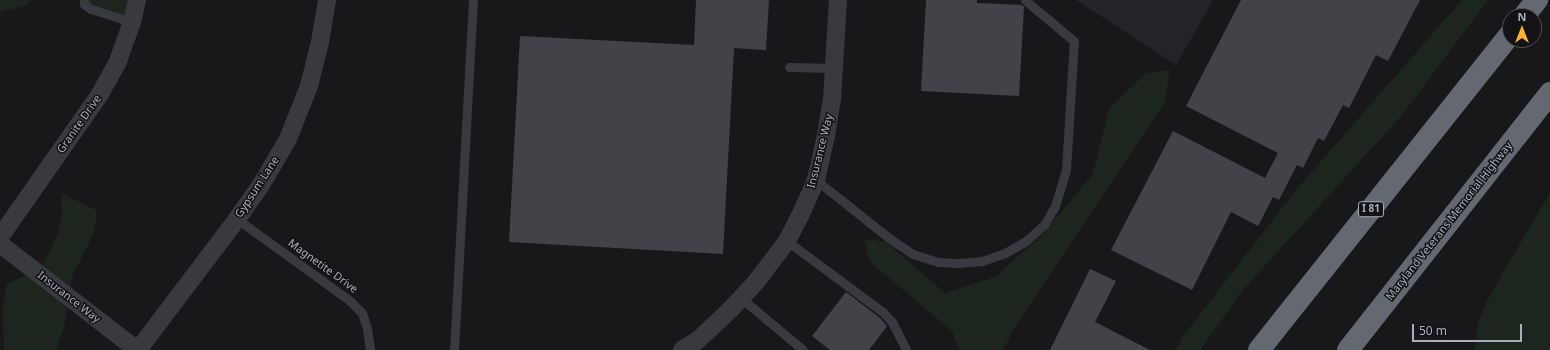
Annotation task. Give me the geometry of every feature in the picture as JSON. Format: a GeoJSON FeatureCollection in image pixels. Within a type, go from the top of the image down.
{"type":"FeatureCollection","features":[{"type":"Feature","properties":{"kind":"highway"},"geometry":{"type":"LineString","coordinates":[[1530,8],[1537,0]]}},
{"type":"Feature","properties":{"kind":"highway","name":"I 81"},"geometry":{"type":"LineString","coordinates":[[1260,350],[1502,44]]}},
{"type":"Feature","properties":{"kind":"highway","name":"Maryland Veterans Memorial Highway"},"geometry":{"type":"LineString","coordinates":[[1348,350],[1550,93]]}},
{"type":"Feature","properties":{"kind":"street","name":"Granite Drive"},"geometry":{"type":"LineString","coordinates":[[0,237],[100,94],[118,61],[132,22],[137,0]]}},
{"type":"Feature","properties":{"kind":"street","name":"Gypsum Lane"},"geometry":{"type":"LineString","coordinates":[[138,350],[236,219],[274,163],[300,113],[309,86],[320,42],[326,0]]}},
{"type":"Feature","properties":{"kind":"street","name":"Insurance Way"},"geometry":{"type":"LineString","coordinates":[[682,350],[698,340],[756,282],[787,241],[800,216],[816,180],[826,136],[832,100],[838,0]]}},
{"type":"Feature","properties":{"kind":"street","name":"Insurance Way"},"geometry":{"type":"LineString","coordinates":[[0,244],[138,350]]}},
{"type":"Feature","properties":{"kind":"lane"},"geometry":{"type":"LineString","coordinates":[[84,0],[84,4],[91,9],[132,22]]}},
{"type":"Feature","properties":{"kind":"lane"},"geometry":{"type":"LineString","coordinates":[[454,350],[473,0]]}},
{"type":"Feature","properties":{"kind":"lane"},"geometry":{"type":"LineString","coordinates":[[816,180],[889,238],[913,254],[938,262],[959,263],[982,261],[1005,253],[1026,241],[1044,225],[1055,206],[1066,170],[1074,41],[1025,0]]}},
{"type":"Feature","properties":{"kind":"lane"},"geometry":{"type":"LineString","coordinates":[[789,67],[834,68]]}},
{"type":"Feature","properties":{"kind":"lane","name":"Magnetite Drive"},"geometry":{"type":"LineString","coordinates":[[236,219],[349,300],[362,313],[367,328],[370,350]]}},
{"type":"Feature","properties":{"kind":"lane"},"geometry":{"type":"LineString","coordinates":[[787,241],[883,312],[892,322],[906,350]]}},
{"type":"Feature","properties":{"kind":"lane"},"geometry":{"type":"LineString","coordinates":[[740,298],[803,350]]}},
{"type":"Feature","properties":{"kind":"shaded area"},"geometry":{"type":"Polygon","coordinates":[[[0,0],[29,0],[28,5],[0,12],[0,0]]]}},
{"type":"Feature","properties":{"kind":"shaded area"},"geometry":{"type":"Polygon","coordinates":[[[83,0],[130,0],[123,24],[83,0]]]}},
{"type":"Feature","properties":{"kind":"shaded area"},"geometry":{"type":"Polygon","coordinates":[[[1076,0],[1213,0],[1176,65],[1076,0]]]}},
{"type":"Feature","properties":{"kind":"shaded area"},"geometry":{"type":"Polygon","coordinates":[[[1462,0],[1488,0],[1402,115],[1243,290],[1200,350],[1175,350],[1184,335],[1296,190],[1462,0]]]}},
{"type":"Feature","properties":{"kind":"shaded area"},"geometry":{"type":"Polygon","coordinates":[[[1170,70],[1164,104],[1016,325],[1003,350],[959,350],[952,331],[870,262],[864,239],[886,242],[945,293],[995,277],[1041,236],[1093,174],[1109,109],[1146,73],[1170,70]]]}},
{"type":"Feature","properties":{"kind":"shaded area"},"geometry":{"type":"Polygon","coordinates":[[[61,193],[96,210],[96,222],[92,237],[73,274],[64,327],[57,347],[55,350],[4,350],[3,305],[7,284],[39,269],[49,254],[58,233],[62,213],[61,193]]]}},
{"type":"Feature","properties":{"kind":"shaded area"},"geometry":{"type":"Polygon","coordinates":[[[1550,193],[1550,350],[1475,350],[1478,323],[1488,298],[1550,193]]]}},
{"type":"Feature","properties":{"kind":"building"},"geometry":{"type":"Polygon","coordinates":[[[696,0],[769,0],[766,50],[734,48],[723,254],[509,242],[520,36],[694,45],[696,0]]]}},
{"type":"Feature","properties":{"kind":"building"},"geometry":{"type":"Polygon","coordinates":[[[926,0],[977,0],[977,3],[1022,5],[1024,7],[1019,96],[921,91],[926,0]]]}},
{"type":"Feature","properties":{"kind":"building"},"geometry":{"type":"Polygon","coordinates":[[[1241,0],[1420,0],[1388,61],[1376,55],[1349,108],[1343,105],[1324,141],[1318,138],[1303,168],[1297,165],[1279,200],[1273,197],[1258,226],[1231,212],[1192,290],[1111,250],[1173,131],[1265,178],[1278,153],[1186,106],[1241,0]]]}},
{"type":"Feature","properties":{"kind":"building"},"geometry":{"type":"Polygon","coordinates":[[[1090,269],[1116,281],[1095,322],[1150,350],[1050,350],[1090,269]]]}},
{"type":"Feature","properties":{"kind":"building"},"geometry":{"type":"Polygon","coordinates":[[[846,292],[880,318],[887,326],[869,350],[830,350],[812,336],[846,292]]]}}]}
